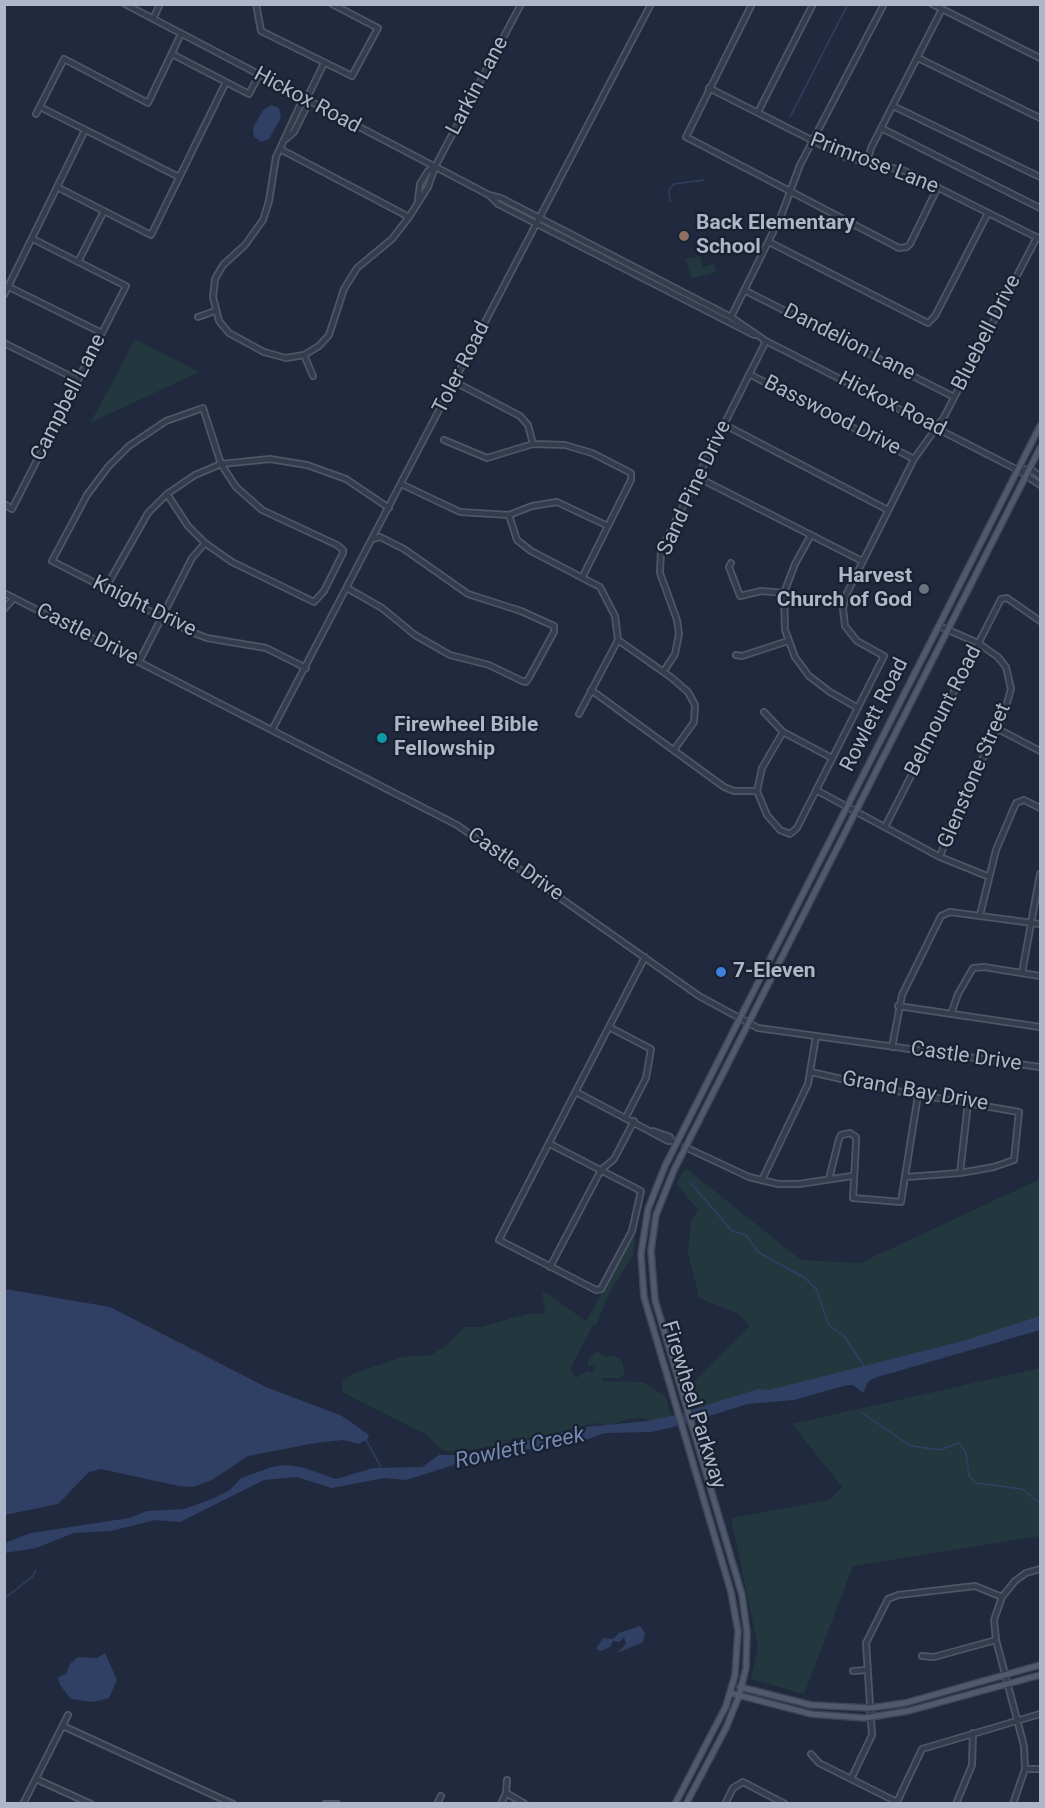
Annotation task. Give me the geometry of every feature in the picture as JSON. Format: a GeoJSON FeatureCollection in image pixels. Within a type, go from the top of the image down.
{"type":"FeatureCollection","features":[{"type":"Feature","properties":{"kind":"main road","name":"Rowlett Road"},"geometry":{"type":"LineString","coordinates":[[740,1020],[1041,426]]}},
{"type":"Feature","properties":{"kind":"main road","name":"Rowlett Road"},"geometry":{"type":"LineString","coordinates":[[747,1023],[1041,448]]}},
{"type":"Feature","properties":{"kind":"main road"},"geometry":{"type":"LineString","coordinates":[[806,888],[815,893]]}},
{"type":"Feature","properties":{"kind":"main road","name":"Firewheel Parkway"},"geometry":{"type":"LineString","coordinates":[[675,1803],[720,1721],[733,1685],[738,1642],[737,1614],[644,1297],[641,1254],[651,1197],[674,1142],[694,1109],[740,1020]]}},
{"type":"Feature","properties":{"kind":"main road","name":"Firewheel Parkway"},"geometry":{"type":"LineString","coordinates":[[686,1803],[726,1728],[742,1687],[747,1655],[745,1612],[742,1595],[655,1300],[651,1251],[658,1207],[685,1147],[747,1023]]}},
{"type":"Feature","properties":{"kind":"main road"},"geometry":{"type":"LineString","coordinates":[[685,1147],[682,1140],[694,1109]]}},
{"type":"Feature","properties":{"kind":"main road"},"geometry":{"type":"LineString","coordinates":[[733,1685],[811,1705],[870,1708],[905,1703],[1041,1665]]}},
{"type":"Feature","properties":{"kind":"main road"},"geometry":{"type":"LineString","coordinates":[[730,1694],[828,1717],[871,1717],[920,1709],[1041,1675]]}},
{"type":"Feature","properties":{"kind":"street","name":"Hickox Road"},"geometry":{"type":"LineString","coordinates":[[125,4],[306,101],[731,316],[766,341]]}},
{"type":"Feature","properties":{"kind":"street"},"geometry":{"type":"LineString","coordinates":[[153,19],[160,4]]}},
{"type":"Feature","properties":{"kind":"street"},"geometry":{"type":"LineString","coordinates":[[256,4],[261,31],[352,76],[378,28],[332,4]]}},
{"type":"Feature","properties":{"kind":"street","name":"Larkin Lane"},"geometry":{"type":"LineString","coordinates":[[304,355],[319,346],[329,335],[344,289],[357,268],[392,239],[409,217],[418,201],[420,184],[428,171],[435,167],[521,4]]}},
{"type":"Feature","properties":{"kind":"street","name":"Toler Road"},"geometry":{"type":"LineString","coordinates":[[272,730],[651,4]]}},
{"type":"Feature","properties":{"kind":"street"},"geometry":{"type":"LineString","coordinates":[[752,4],[686,137],[904,248],[910,244],[938,188]]}},
{"type":"Feature","properties":{"kind":"street"},"geometry":{"type":"LineString","coordinates":[[758,112],[813,4]]}},
{"type":"Feature","properties":{"kind":"street"},"geometry":{"type":"LineString","coordinates":[[727,323],[769,242],[812,141],[884,4]]}},
{"type":"Feature","properties":{"kind":"street"},"geometry":{"type":"LineString","coordinates":[[932,4],[1041,58]]}},
{"type":"Feature","properties":{"kind":"street"},"geometry":{"type":"LineString","coordinates":[[867,163],[881,129],[942,9]]}},
{"type":"Feature","properties":{"kind":"street"},"geometry":{"type":"LineString","coordinates":[[36,114],[64,59],[148,103],[181,34]]}},
{"type":"Feature","properties":{"kind":"street"},"geometry":{"type":"LineString","coordinates":[[172,54],[249,94],[259,75]]}},
{"type":"Feature","properties":{"kind":"street"},"geometry":{"type":"LineString","coordinates":[[918,58],[1041,118]]}},
{"type":"Feature","properties":{"kind":"street"},"geometry":{"type":"LineString","coordinates":[[313,376],[304,355],[286,358],[264,352],[229,333],[219,321],[213,297],[215,279],[223,265],[245,245],[263,220],[269,201],[276,157],[286,139],[294,132],[324,63]]}},
{"type":"Feature","properties":{"kind":"street"},"geometry":{"type":"LineString","coordinates":[[57,188],[151,235],[226,82]]}},
{"type":"Feature","properties":{"kind":"street","name":"Primrose Lane"},"geometry":{"type":"LineString","coordinates":[[709,88],[845,157],[906,171],[1039,238]]}},
{"type":"Feature","properties":{"kind":"street"},"geometry":{"type":"LineString","coordinates":[[893,106],[1041,177]]}},
{"type":"Feature","properties":{"kind":"street"},"geometry":{"type":"LineString","coordinates":[[40,107],[179,177]]}},
{"type":"Feature","properties":{"kind":"street"},"geometry":{"type":"LineString","coordinates":[[881,129],[1041,208]]}},
{"type":"Feature","properties":{"kind":"street"},"geometry":{"type":"LineString","coordinates":[[4,295],[85,130]]}},
{"type":"Feature","properties":{"kind":"street"},"geometry":{"type":"LineString","coordinates":[[280,149],[409,217]]}},
{"type":"Feature","properties":{"kind":"street","name":"Hickox Road"},"geometry":{"type":"LineString","coordinates":[[489,195],[498,204],[727,323],[937,428],[1018,470],[1041,485]]}},
{"type":"Feature","properties":{"kind":"street"},"geometry":{"type":"LineString","coordinates":[[33,239],[78,262],[104,211]]}},
{"type":"Feature","properties":{"kind":"street"},"geometry":{"type":"LineString","coordinates":[[769,242],[928,323],[935,316],[988,213]]}},
{"type":"Feature","properties":{"kind":"street","name":"Bluebell Drive"},"geometry":{"type":"LineString","coordinates":[[858,708],[884,657],[857,641],[843,618],[844,600],[914,459],[937,428],[1039,238]]}},
{"type":"Feature","properties":{"kind":"street","name":"Campbell Lane"},"geometry":{"type":"LineString","coordinates":[[4,504],[12,509],[126,286],[78,262]]}},
{"type":"Feature","properties":{"kind":"street"},"geometry":{"type":"LineString","coordinates":[[632,273],[635,267]]}},
{"type":"Feature","properties":{"kind":"street"},"geometry":{"type":"LineString","coordinates":[[641,278],[677,295],[684,292]]}},
{"type":"Feature","properties":{"kind":"street"},"geometry":{"type":"LineString","coordinates":[[9,287],[102,333]]}},
{"type":"Feature","properties":{"kind":"street","name":"Dandelion Lane"},"geometry":{"type":"LineString","coordinates":[[744,290],[954,397]]}},
{"type":"Feature","properties":{"kind":"street"},"geometry":{"type":"LineString","coordinates":[[198,317],[215,311]]}},
{"type":"Feature","properties":{"kind":"street","name":"Sand Pine Drive"},"geometry":{"type":"LineString","coordinates":[[664,672],[675,654],[679,634],[677,620],[662,581],[659,559],[666,540],[766,341]]}},
{"type":"Feature","properties":{"kind":"street"},"geometry":{"type":"LineString","coordinates":[[4,343],[78,380]]}},
{"type":"Feature","properties":{"kind":"street","name":"Basswood Drive"},"geometry":{"type":"LineString","coordinates":[[749,374],[914,459]]}},
{"type":"Feature","properties":{"kind":"street"},"geometry":{"type":"LineString","coordinates":[[455,382],[520,416],[528,424],[533,444]]}},
{"type":"Feature","properties":{"kind":"street","name":"Knight Drive"},"geometry":{"type":"LineString","coordinates":[[221,464],[203,408],[166,421],[129,446],[108,466],[87,495],[52,561],[207,638],[266,648],[306,668]]}},
{"type":"Feature","properties":{"kind":"street"},"geometry":{"type":"LineString","coordinates":[[725,425],[888,510]]}},
{"type":"Feature","properties":{"kind":"street"},"geometry":{"type":"LineString","coordinates":[[444,440],[487,458],[533,444],[578,448],[632,475],[583,576]]}},
{"type":"Feature","properties":{"kind":"street"},"geometry":{"type":"LineString","coordinates":[[105,589],[148,513],[167,494],[195,475],[221,464],[270,459],[307,465],[346,478],[389,508]]}},
{"type":"Feature","properties":{"kind":"street"},"geometry":{"type":"LineString","coordinates":[[167,494],[188,526],[204,543],[232,562],[314,602],[324,591],[343,550],[262,510],[236,487],[221,464]]}},
{"type":"Feature","properties":{"kind":"street"},"geometry":{"type":"LineString","coordinates":[[1018,470],[1030,469],[1041,476]]}},
{"type":"Feature","properties":{"kind":"street"},"geometry":{"type":"LineString","coordinates":[[699,478],[862,561]]}},
{"type":"Feature","properties":{"kind":"street"},"geometry":{"type":"LineString","coordinates":[[401,484],[456,511],[478,515],[509,515],[532,506],[557,502],[608,526]]}},
{"type":"Feature","properties":{"kind":"street"},"geometry":{"type":"LineString","coordinates":[[509,515],[514,534],[523,545],[600,587],[608,598],[617,621],[618,640],[579,714]]}},
{"type":"Feature","properties":{"kind":"street"},"geometry":{"type":"LineString","coordinates":[[783,732],[762,768],[758,791],[767,815],[780,830],[790,834],[797,828],[858,708],[830,692],[809,676],[795,657],[788,641],[784,620],[784,593],[795,564],[811,535]]}},
{"type":"Feature","properties":{"kind":"street"},"geometry":{"type":"LineString","coordinates":[[347,588],[382,608],[415,635],[450,655],[489,665],[526,682],[555,628],[522,611],[468,594],[404,549],[380,537],[373,539]]}},
{"type":"Feature","properties":{"kind":"street"},"geometry":{"type":"LineString","coordinates":[[139,662],[192,558],[204,543]]}},
{"type":"Feature","properties":{"kind":"street"},"geometry":{"type":"LineString","coordinates":[[730,563],[729,567],[740,596],[761,591],[784,593]]}},
{"type":"Feature","properties":{"kind":"street","name":"Castle Drive"},"geometry":{"type":"LineString","coordinates":[[4,593],[457,825],[699,996],[740,1020],[758,1028],[1041,1067]]}},
{"type":"Feature","properties":{"kind":"street"},"geometry":{"type":"LineString","coordinates":[[4,609],[14,598]]}},
{"type":"Feature","properties":{"kind":"street","name":"Belmount Road"},"geometry":{"type":"LineString","coordinates":[[886,825],[978,643],[1004,598],[1025,608],[1041,621]]}},
{"type":"Feature","properties":{"kind":"street","name":"Glenstone Street"},"geometry":{"type":"LineString","coordinates":[[939,626],[978,643],[998,657],[1010,681],[1008,705],[952,821],[940,857]]}},
{"type":"Feature","properties":{"kind":"street"},"geometry":{"type":"LineString","coordinates":[[618,640],[664,672],[688,693],[696,712],[694,722],[674,750]]}},
{"type":"Feature","properties":{"kind":"street"},"geometry":{"type":"LineString","coordinates":[[736,655],[742,656],[788,641]]}},
{"type":"Feature","properties":{"kind":"street"},"geometry":{"type":"LineString","coordinates":[[591,690],[729,789],[758,791]]}},
{"type":"Feature","properties":{"kind":"street"},"geometry":{"type":"LineString","coordinates":[[764,712],[783,732],[832,758]]}},
{"type":"Feature","properties":{"kind":"street"},"geometry":{"type":"LineString","coordinates":[[998,729],[1041,751]]}},
{"type":"Feature","properties":{"kind":"street"},"geometry":{"type":"LineString","coordinates":[[816,790],[886,825],[940,857],[987,876]]}},
{"type":"Feature","properties":{"kind":"street"},"geometry":{"type":"LineString","coordinates":[[980,915],[987,876],[1019,800],[1041,808]]}},
{"type":"Feature","properties":{"kind":"street"},"geometry":{"type":"LineString","coordinates":[[1022,973],[1041,874]]}},
{"type":"Feature","properties":{"kind":"street"},"geometry":{"type":"LineString","coordinates":[[892,1047],[898,1006],[941,916],[950,912],[1041,924]]}},
{"type":"Feature","properties":{"kind":"street"},"geometry":{"type":"LineString","coordinates":[[550,1144],[641,1191],[632,1231],[601,1289],[596,1290],[499,1240],[645,957]]}},
{"type":"Feature","properties":{"kind":"street"},"geometry":{"type":"LineString","coordinates":[[951,1014],[958,994],[973,968],[984,967],[1041,976]]}},
{"type":"Feature","properties":{"kind":"street"},"geometry":{"type":"LineString","coordinates":[[898,1006],[1041,1027]]}},
{"type":"Feature","properties":{"kind":"street"},"geometry":{"type":"LineString","coordinates":[[609,1027],[651,1048],[646,1078],[626,1117]]}},
{"type":"Feature","properties":{"kind":"street"},"geometry":{"type":"LineString","coordinates":[[762,1180],[804,1095],[811,1072],[816,1036]]}},
{"type":"Feature","properties":{"kind":"street","name":"Grand Bay Drive"},"geometry":{"type":"LineString","coordinates":[[811,1072],[918,1095],[1018,1112],[1014,1160],[994,1167],[960,1173]]}},
{"type":"Feature","properties":{"kind":"street"},"geometry":{"type":"LineString","coordinates":[[576,1092],[652,1130],[661,1138],[674,1142]]}},
{"type":"Feature","properties":{"kind":"street"},"geometry":{"type":"LineString","coordinates":[[829,1179],[839,1139],[844,1133],[850,1133],[856,1137],[852,1176],[853,1198],[901,1202],[918,1095]]}},
{"type":"Feature","properties":{"kind":"street"},"geometry":{"type":"LineString","coordinates":[[906,1178],[960,1173],[968,1103]]}},
{"type":"Feature","properties":{"kind":"street"},"geometry":{"type":"LineString","coordinates":[[550,1267],[601,1170],[615,1159],[634,1121]]}},
{"type":"Feature","properties":{"kind":"street"},"geometry":{"type":"LineString","coordinates":[[685,1147],[742,1174],[784,1185],[852,1176]]}},
{"type":"Feature","properties":{"kind":"street"},"geometry":{"type":"LineString","coordinates":[[1012,1803],[1025,1769],[1019,1720],[996,1640],[994,1620],[1002,1597],[1015,1581],[1026,1573],[1041,1569]]}},
{"type":"Feature","properties":{"kind":"street"},"geometry":{"type":"LineString","coordinates":[[851,1779],[870,1743],[871,1717],[866,1643],[888,1599],[898,1595],[968,1586],[982,1587],[1002,1597]]}},
{"type":"Feature","properties":{"kind":"street"},"geometry":{"type":"LineString","coordinates":[[922,1656],[934,1657],[996,1640]]}},
{"type":"Feature","properties":{"kind":"street"},"geometry":{"type":"LineString","coordinates":[[853,1671],[867,1670]]}},
{"type":"Feature","properties":{"kind":"street"},"geometry":{"type":"LineString","coordinates":[[23,1803],[68,1714]]}},
{"type":"Feature","properties":{"kind":"street"},"geometry":{"type":"LineString","coordinates":[[811,1754],[819,1763],[897,1802],[922,1749],[1041,1714]]}},
{"type":"Feature","properties":{"kind":"street"},"geometry":{"type":"LineString","coordinates":[[63,1726],[233,1803]]}},
{"type":"Feature","properties":{"kind":"street"},"geometry":{"type":"LineString","coordinates":[[956,1803],[972,1765],[973,1733]]}},
{"type":"Feature","properties":{"kind":"street"},"geometry":{"type":"LineString","coordinates":[[1025,1769],[1041,1769]]}},
{"type":"Feature","properties":{"kind":"street"},"geometry":{"type":"LineString","coordinates":[[36,1779],[92,1803]]}},
{"type":"Feature","properties":{"kind":"street"},"geometry":{"type":"LineString","coordinates":[[501,1803],[506,1793],[507,1780]]}},
{"type":"Feature","properties":{"kind":"street"},"geometry":{"type":"LineString","coordinates":[[725,1803],[738,1783],[743,1782],[785,1803]]}},
{"type":"Feature","properties":{"kind":"street"},"geometry":{"type":"LineString","coordinates":[[506,1793],[525,1803]]}},
{"type":"Feature","properties":{"kind":"street"},"geometry":{"type":"LineString","coordinates":[[437,1803],[441,1797]]}},
{"type":"Feature","properties":{"kind":"street"},"geometry":{"type":"LineString","coordinates":[[325,1803],[337,1803]]}},
{"type":"Feature","properties":{"kind":"green space"},"geometry":{"type":"Polygon","coordinates":[[[700,256],[703,267],[714,264],[716,272],[692,279],[685,259],[700,256]]]}},
{"type":"Feature","properties":{"kind":"green space"},"geometry":{"type":"Polygon","coordinates":[[[135,339],[199,372],[90,423],[119,371],[135,339]]]}},
{"type":"Feature","properties":{"kind":"green space"},"geometry":{"type":"Polygon","coordinates":[[[686,1168],[801,1260],[860,1263],[1040,1179],[1040,1323],[983,1343],[695,1412],[690,1386],[749,1326],[739,1314],[699,1298],[688,1253],[691,1222],[698,1210],[676,1183],[686,1168]]]}},
{"type":"Feature","properties":{"kind":"green space"},"geometry":{"type":"Polygon","coordinates":[[[635,1234],[633,1255],[611,1290],[596,1325],[593,1325],[570,1370],[576,1378],[587,1371],[593,1374],[594,1366],[588,1366],[588,1360],[594,1353],[598,1352],[607,1357],[614,1355],[622,1361],[625,1374],[619,1378],[603,1378],[602,1381],[644,1382],[666,1397],[671,1416],[650,1421],[641,1418],[629,1419],[606,1426],[600,1423],[586,1425],[538,1438],[514,1438],[506,1444],[457,1452],[442,1450],[427,1435],[342,1392],[342,1383],[350,1375],[402,1357],[431,1355],[447,1345],[464,1327],[481,1327],[527,1314],[545,1313],[542,1290],[586,1321],[635,1234]]]}},
{"type":"Feature","properties":{"kind":"green space"},"geometry":{"type":"Polygon","coordinates":[[[1040,1368],[1040,1536],[853,1566],[804,1694],[751,1679],[758,1647],[731,1518],[829,1500],[842,1487],[792,1424],[1040,1368]]]}},
{"type":"Feature","properties":{"kind":"water"},"geometry":{"type":"Polygon","coordinates":[[[271,105],[279,108],[281,118],[269,139],[261,142],[254,137],[253,128],[263,110],[271,105]]]}},
{"type":"Feature","properties":{"kind":"water"},"geometry":{"type":"Polygon","coordinates":[[[5,1289],[110,1307],[266,1387],[342,1416],[369,1435],[367,1440],[358,1444],[343,1440],[315,1443],[248,1456],[212,1480],[193,1487],[101,1469],[89,1472],[58,1504],[5,1515],[5,1289]]]}},
{"type":"Feature","properties":{"kind":"water","name":"Rowlett Creek"},"geometry":{"type":"Polygon","coordinates":[[[1040,1316],[1040,1330],[874,1378],[868,1382],[863,1393],[853,1385],[847,1385],[794,1400],[748,1404],[651,1432],[605,1433],[588,1439],[476,1458],[406,1480],[384,1478],[332,1488],[296,1477],[264,1480],[180,1522],[155,1520],[111,1531],[74,1533],[36,1548],[5,1553],[5,1543],[31,1533],[129,1518],[147,1511],[184,1509],[230,1490],[241,1478],[272,1467],[285,1465],[301,1467],[336,1479],[373,1468],[422,1467],[439,1455],[462,1455],[586,1427],[647,1421],[675,1415],[758,1389],[769,1390],[963,1341],[1040,1316]]]}},
{"type":"Feature","properties":{"kind":"water"},"geometry":{"type":"Polygon","coordinates":[[[640,1626],[645,1633],[643,1642],[617,1653],[626,1644],[624,1637],[620,1642],[613,1641],[610,1647],[601,1651],[596,1649],[603,1638],[613,1639],[619,1633],[640,1626]]]}},
{"type":"Feature","properties":{"kind":"water"},"geometry":{"type":"Polygon","coordinates":[[[105,1653],[117,1680],[109,1698],[94,1702],[71,1699],[60,1685],[58,1677],[66,1674],[70,1664],[78,1657],[97,1658],[105,1653]]]}},
{"type":"Feature","properties":{"kind":"waterway"},"geometry":{"type":"LineString","coordinates":[[790,117],[848,4]]}},
{"type":"Feature","properties":{"kind":"waterway"},"geometry":{"type":"LineString","coordinates":[[670,201],[669,190],[674,184],[704,180]]}},
{"type":"Feature","properties":{"kind":"waterway"},"geometry":{"type":"LineString","coordinates":[[690,1182],[732,1231],[746,1235],[758,1252],[805,1278],[816,1289],[829,1325],[844,1336],[864,1366]]}},
{"type":"Feature","properties":{"kind":"waterway"},"geometry":{"type":"LineString","coordinates":[[861,1412],[911,1446],[940,1450],[959,1443],[966,1453],[969,1476],[976,1483],[1022,1489],[1040,1503]]}},
{"type":"Feature","properties":{"kind":"waterway"},"geometry":{"type":"LineString","coordinates":[[366,1440],[381,1467]]}},
{"type":"Feature","properties":{"kind":"waterway"},"geometry":{"type":"LineString","coordinates":[[4,1599],[33,1576],[36,1570]]}},
{"type":"Feature","properties":{"kind":"place","name":"Back Elementary School"},"geometry":{"type":"Point","coordinates":[684,236]}},
{"type":"Feature","properties":{"kind":"place","name":"Harvest Church of God"},"geometry":{"type":"Point","coordinates":[924,589]}},
{"type":"Feature","properties":{"kind":"place","name":"Firewheel Bible Fellowship"},"geometry":{"type":"Point","coordinates":[382,738]}},
{"type":"Feature","properties":{"kind":"place","name":"7-Eleven"},"geometry":{"type":"Point","coordinates":[721,972]}}]}
